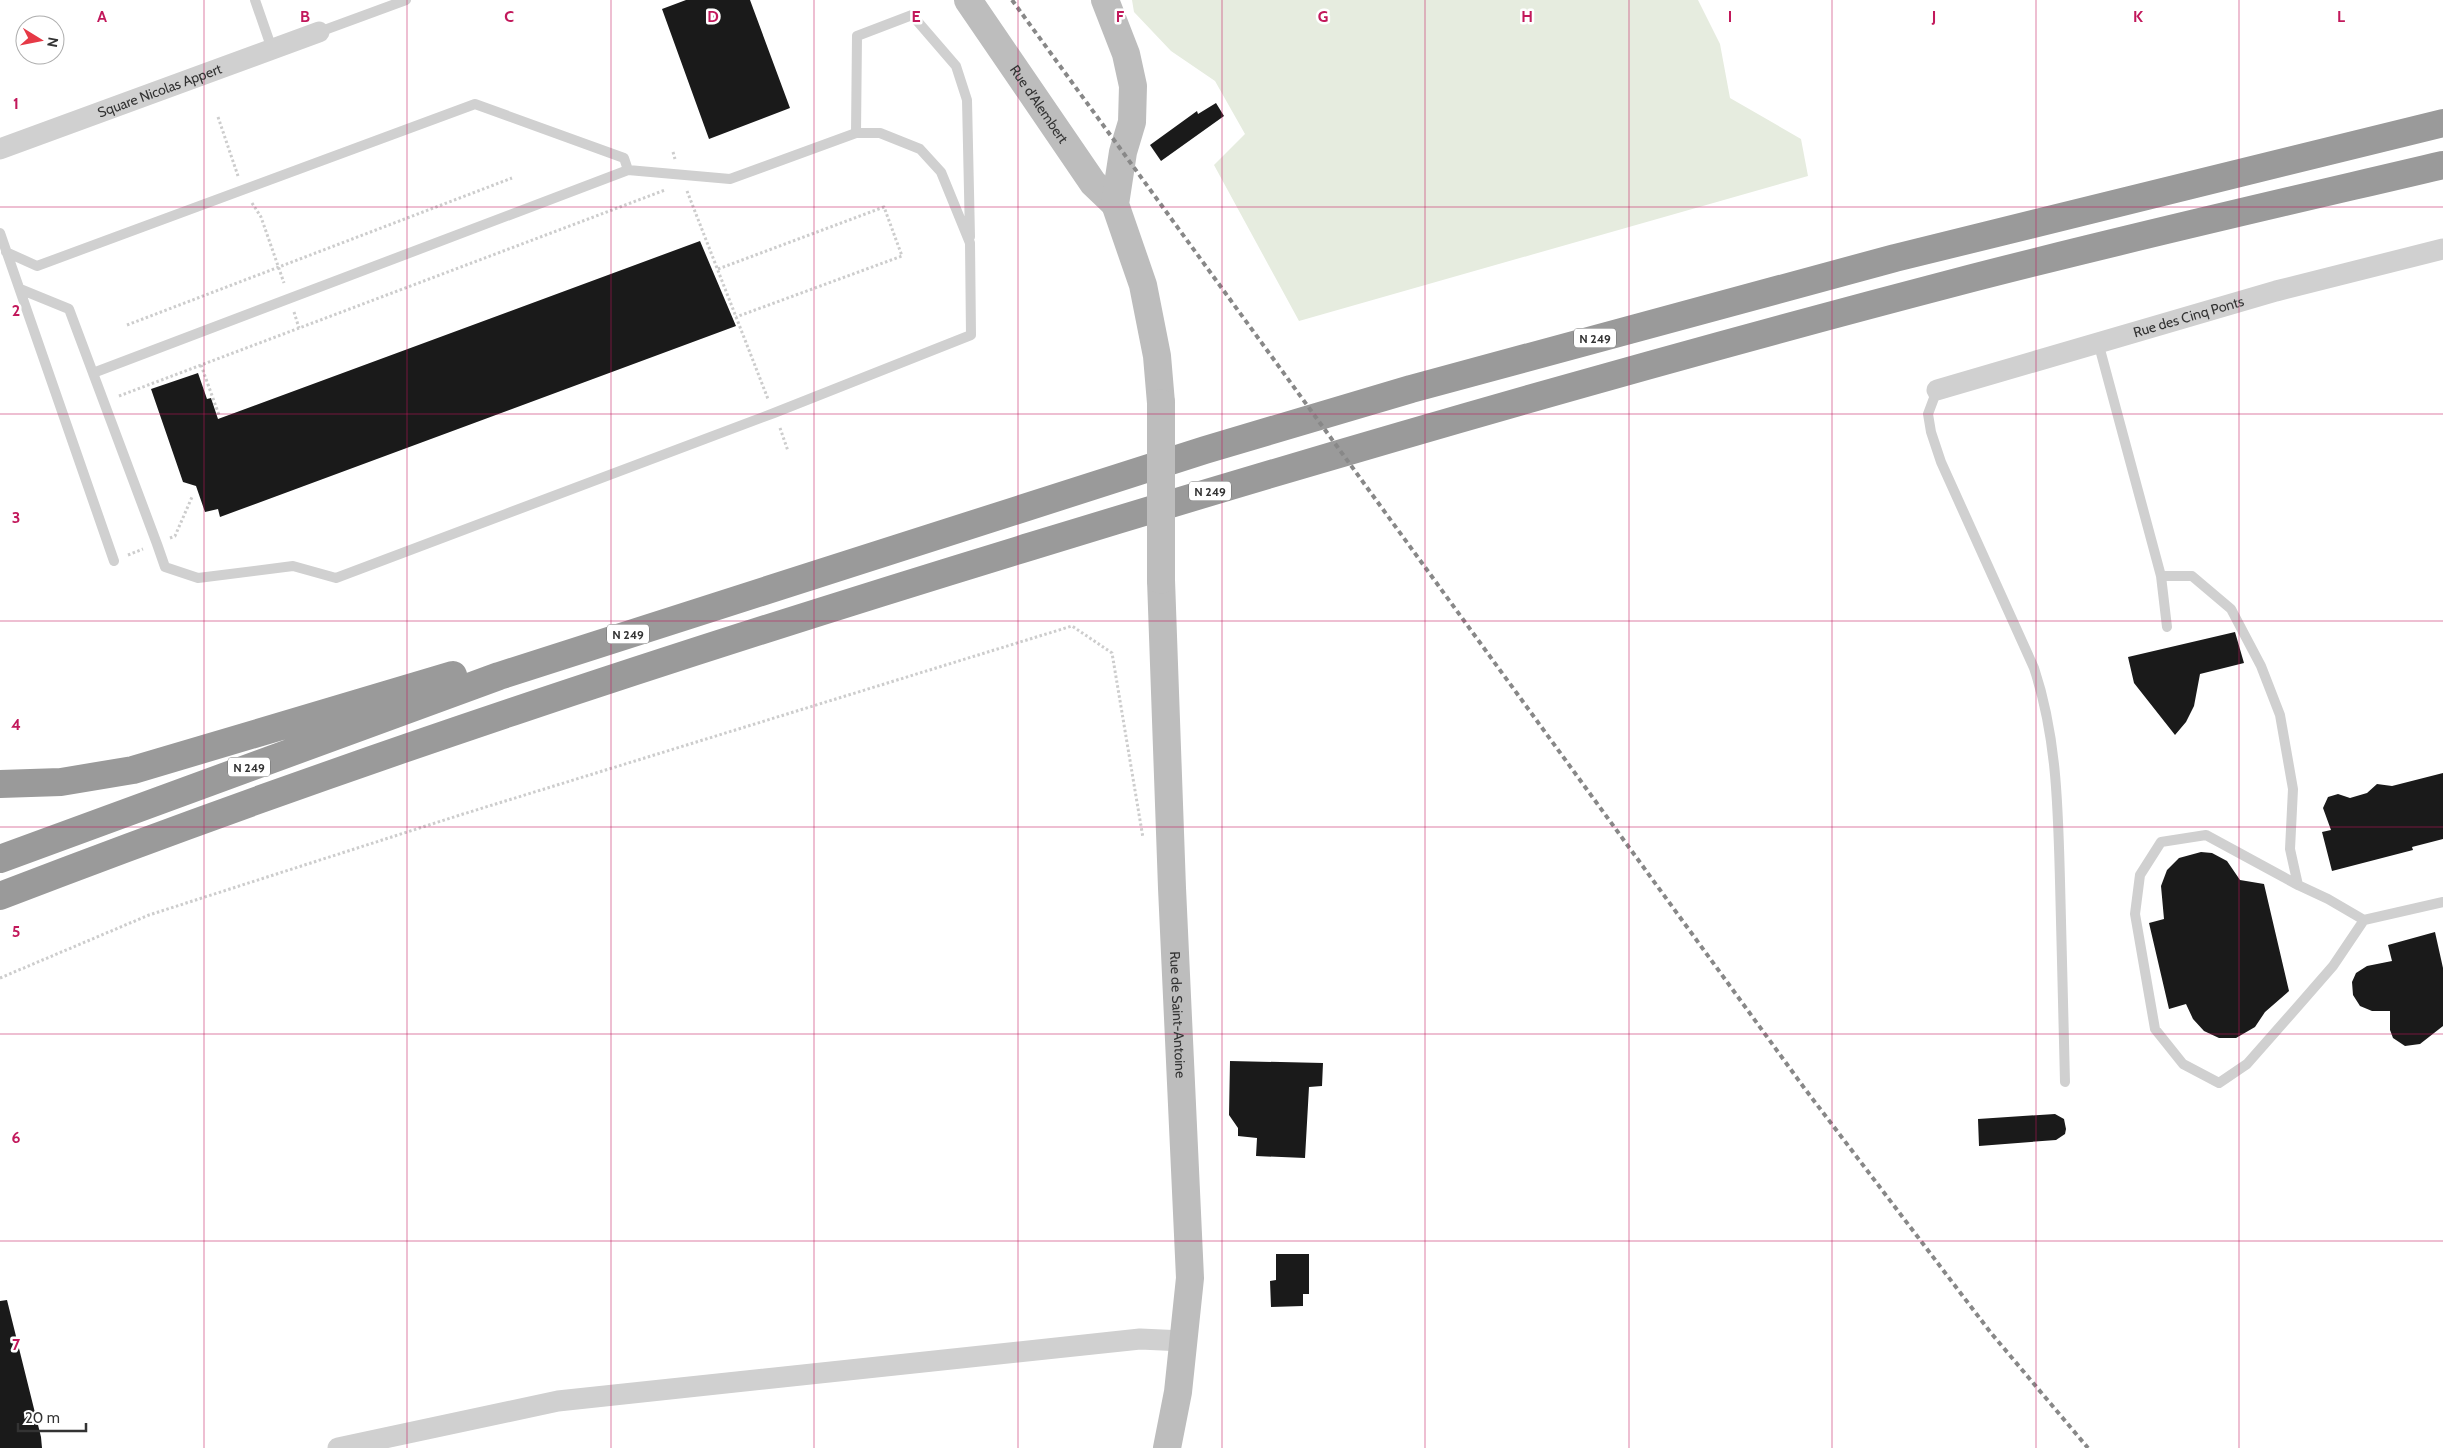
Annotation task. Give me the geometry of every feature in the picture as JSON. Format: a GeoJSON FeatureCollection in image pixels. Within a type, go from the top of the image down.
{"type":"FeatureCollection","features":[{"type":"Feature","properties":{"kind":"highway","name":"N 249"},"geometry":{"type":"LineString","coordinates":[[0,859],[499,676],[999,514],[1204,450],[1411,389],[1895,258],[2443,123]]}},
{"type":"Feature","properties":{"kind":"highway","name":"N 249"},"geometry":{"type":"LineString","coordinates":[[0,896],[326,777],[656,664],[869,596],[1361,446],[1964,280],[2443,165]]}},
{"type":"Feature","properties":{"kind":"highway","name":"N 249"},"geometry":{"type":"LineString","coordinates":[[0,784],[60,782],[133,770],[459,673],[499,676]]}},
{"type":"Feature","properties":{"kind":"street","name":"Rue d’Alembert"},"geometry":{"type":"LineString","coordinates":[[968,0],[1093,183],[1116,204]]}},
{"type":"Feature","properties":{"kind":"street"},"geometry":{"type":"LineString","coordinates":[[1105,0],[1126,54],[1132,86],[1132,122],[1124,152],[1116,204]]}},
{"type":"Feature","properties":{"kind":"street","name":"Square Nicolas Appert"},"geometry":{"type":"LineString","coordinates":[[0,149],[319,32]]}},
{"type":"Feature","properties":{"kind":"street","name":"Rue de Saint-Antoine"},"geometry":{"type":"LineString","coordinates":[[1116,204],[1143,285],[1157,356],[1161,403],[1161,580],[1190,1278],[1178,1392],[1166,1448]]}},
{"type":"Feature","properties":{"kind":"street","name":"Rue des Cinq Ponts"},"geometry":{"type":"LineString","coordinates":[[1937,390],[2276,291],[2443,250]]}},
{"type":"Feature","properties":{"kind":"street"},"geometry":{"type":"LineString","coordinates":[[338,1448],[558,1401],[1140,1339],[1184,1341]]}},
{"type":"Feature","properties":{"kind":"lane"},"geometry":{"type":"LineString","coordinates":[[256,0],[272,49]]}},
{"type":"Feature","properties":{"kind":"lane"},"geometry":{"type":"LineString","coordinates":[[319,32],[406,0]]}},
{"type":"Feature","properties":{"kind":"lane"},"geometry":{"type":"LineString","coordinates":[[20,289],[70,310],[165,566],[198,578],[293,566],[336,578],[774,413],[971,335],[967,100],[956,66],[912,15],[857,36],[856,133]]}},
{"type":"Feature","properties":{"kind":"lane"},"geometry":{"type":"LineString","coordinates":[[6,252],[37,266],[475,104],[624,158],[628,170]]}},
{"type":"Feature","properties":{"kind":"lane"},"geometry":{"type":"LineString","coordinates":[[93,373],[628,170],[683,179],[730,179],[856,133],[880,134],[920,149],[941,172],[970,244]]}},
{"type":"Feature","properties":{"kind":"lane"},"geometry":{"type":"LineString","coordinates":[[0,233],[114,561]]}},
{"type":"Feature","properties":{"kind":"lane"},"geometry":{"type":"LineString","coordinates":[[2098,342],[2161,576],[2167,627]]}},
{"type":"Feature","properties":{"kind":"lane"},"geometry":{"type":"LineString","coordinates":[[1937,390],[1928,414],[1931,432],[1941,462],[2034,668],[2044,698],[2052,735],[2057,791],[2065,1082]]}},
{"type":"Feature","properties":{"kind":"lane"},"geometry":{"type":"LineString","coordinates":[[2161,576],[2192,576],[2231,609],[2261,666],[2280,715],[2293,789],[2290,849],[2298,885]]}},
{"type":"Feature","properties":{"kind":"lane"},"geometry":{"type":"LineString","coordinates":[[2364,920],[2333,966],[2247,1064],[2219,1083],[2183,1064],[2154,1028],[2135,914],[2140,875],[2161,842],[2206,835],[2364,920],[2443,902]]}},
{"type":"Feature","properties":{"kind":"path"},"geometry":{"type":"LineString","coordinates":[[218,117],[243,190],[262,217],[300,328]]}},
{"type":"Feature","properties":{"kind":"path"},"geometry":{"type":"LineString","coordinates":[[673,152],[788,451]]}},
{"type":"Feature","properties":{"kind":"path"},"geometry":{"type":"LineString","coordinates":[[127,325],[512,178]]}},
{"type":"Feature","properties":{"kind":"path"},"geometry":{"type":"LineString","coordinates":[[104,402],[683,179]]}},
{"type":"Feature","properties":{"kind":"path"},"geometry":{"type":"LineString","coordinates":[[718,269],[884,208],[902,256],[736,317]]}},
{"type":"Feature","properties":{"kind":"path"},"geometry":{"type":"LineString","coordinates":[[201,365],[219,415]]}},
{"type":"Feature","properties":{"kind":"path"},"geometry":{"type":"LineString","coordinates":[[0,978],[150,916],[460,815],[967,659],[1022,639],[1072,626],[1112,652],[1144,843],[1172,857]]}},
{"type":"Feature","properties":{"kind":"shaded area"},"geometry":{"type":"Polygon","coordinates":[[[1132,0],[1698,0],[1720,44],[1730,98],[1801,139],[1808,176],[1299,321],[1214,165],[1245,134],[1215,81],[1171,51],[1134,12],[1132,0]]]}},
{"type":"Feature","properties":{"kind":"building"},"geometry":{"type":"Polygon","coordinates":[[[686,0],[750,0],[790,108],[709,139],[662,9],[686,0]]]}},
{"type":"Feature","properties":{"kind":"building"},"geometry":{"type":"Polygon","coordinates":[[[1216,103],[1224,116],[1161,161],[1150,145],[1197,111],[1198,114],[1216,103]]]}},
{"type":"Feature","properties":{"kind":"building"},"geometry":{"type":"Polygon","coordinates":[[[700,241],[736,326],[220,517],[218,509],[205,512],[196,486],[183,482],[151,389],[198,373],[207,399],[211,398],[218,419],[700,241]]]}},
{"type":"Feature","properties":{"kind":"building"},"geometry":{"type":"Polygon","coordinates":[[[2235,632],[2244,663],[2200,674],[2194,706],[2186,722],[2175,735],[2134,683],[2128,657],[2235,632]]]}},
{"type":"Feature","properties":{"kind":"building"},"geometry":{"type":"Polygon","coordinates":[[[2443,773],[2443,839],[2412,847],[2413,850],[2332,871],[2322,832],[2331,830],[2323,808],[2328,797],[2338,794],[2350,798],[2367,793],[2377,784],[2392,786],[2443,773]]]}},
{"type":"Feature","properties":{"kind":"building"},"geometry":{"type":"Polygon","coordinates":[[[2201,852],[2212,853],[2227,861],[2240,880],[2264,884],[2289,991],[2265,1012],[2255,1027],[2236,1038],[2219,1038],[2204,1031],[2193,1019],[2186,1004],[2169,1009],[2149,923],[2164,919],[2161,886],[2167,870],[2179,858],[2201,852]]]}},
{"type":"Feature","properties":{"kind":"building"},"geometry":{"type":"Polygon","coordinates":[[[2435,932],[2443,968],[2443,1026],[2420,1044],[2405,1046],[2393,1038],[2390,1030],[2390,1011],[2372,1011],[2360,1006],[2353,995],[2352,982],[2356,973],[2367,966],[2392,961],[2388,945],[2435,932]]]}},
{"type":"Feature","properties":{"kind":"building"},"geometry":{"type":"Polygon","coordinates":[[[1230,1061],[1323,1063],[1322,1086],[1309,1087],[1305,1158],[1256,1156],[1257,1138],[1238,1136],[1238,1128],[1229,1115],[1230,1061]]]}},
{"type":"Feature","properties":{"kind":"building"},"geometry":{"type":"Polygon","coordinates":[[[2055,1114],[2064,1119],[2066,1129],[2065,1134],[2056,1140],[1979,1146],[1978,1119],[2055,1114]]]}},
{"type":"Feature","properties":{"kind":"building"},"geometry":{"type":"Polygon","coordinates":[[[1276,1254],[1309,1254],[1309,1294],[1303,1294],[1303,1306],[1271,1307],[1270,1281],[1276,1280],[1276,1254]]]}},
{"type":"Feature","properties":{"kind":"building"},"geometry":{"type":"Polygon","coordinates":[[[7,1300],[41,1437],[42,1448],[0,1448],[0,1301],[7,1300]]]}},
{"type":"Feature","properties":{"kind":"railway"},"geometry":{"type":"LineString","coordinates":[[1012,0],[1805,1089],[1991,1333],[2088,1448]]}}]}
